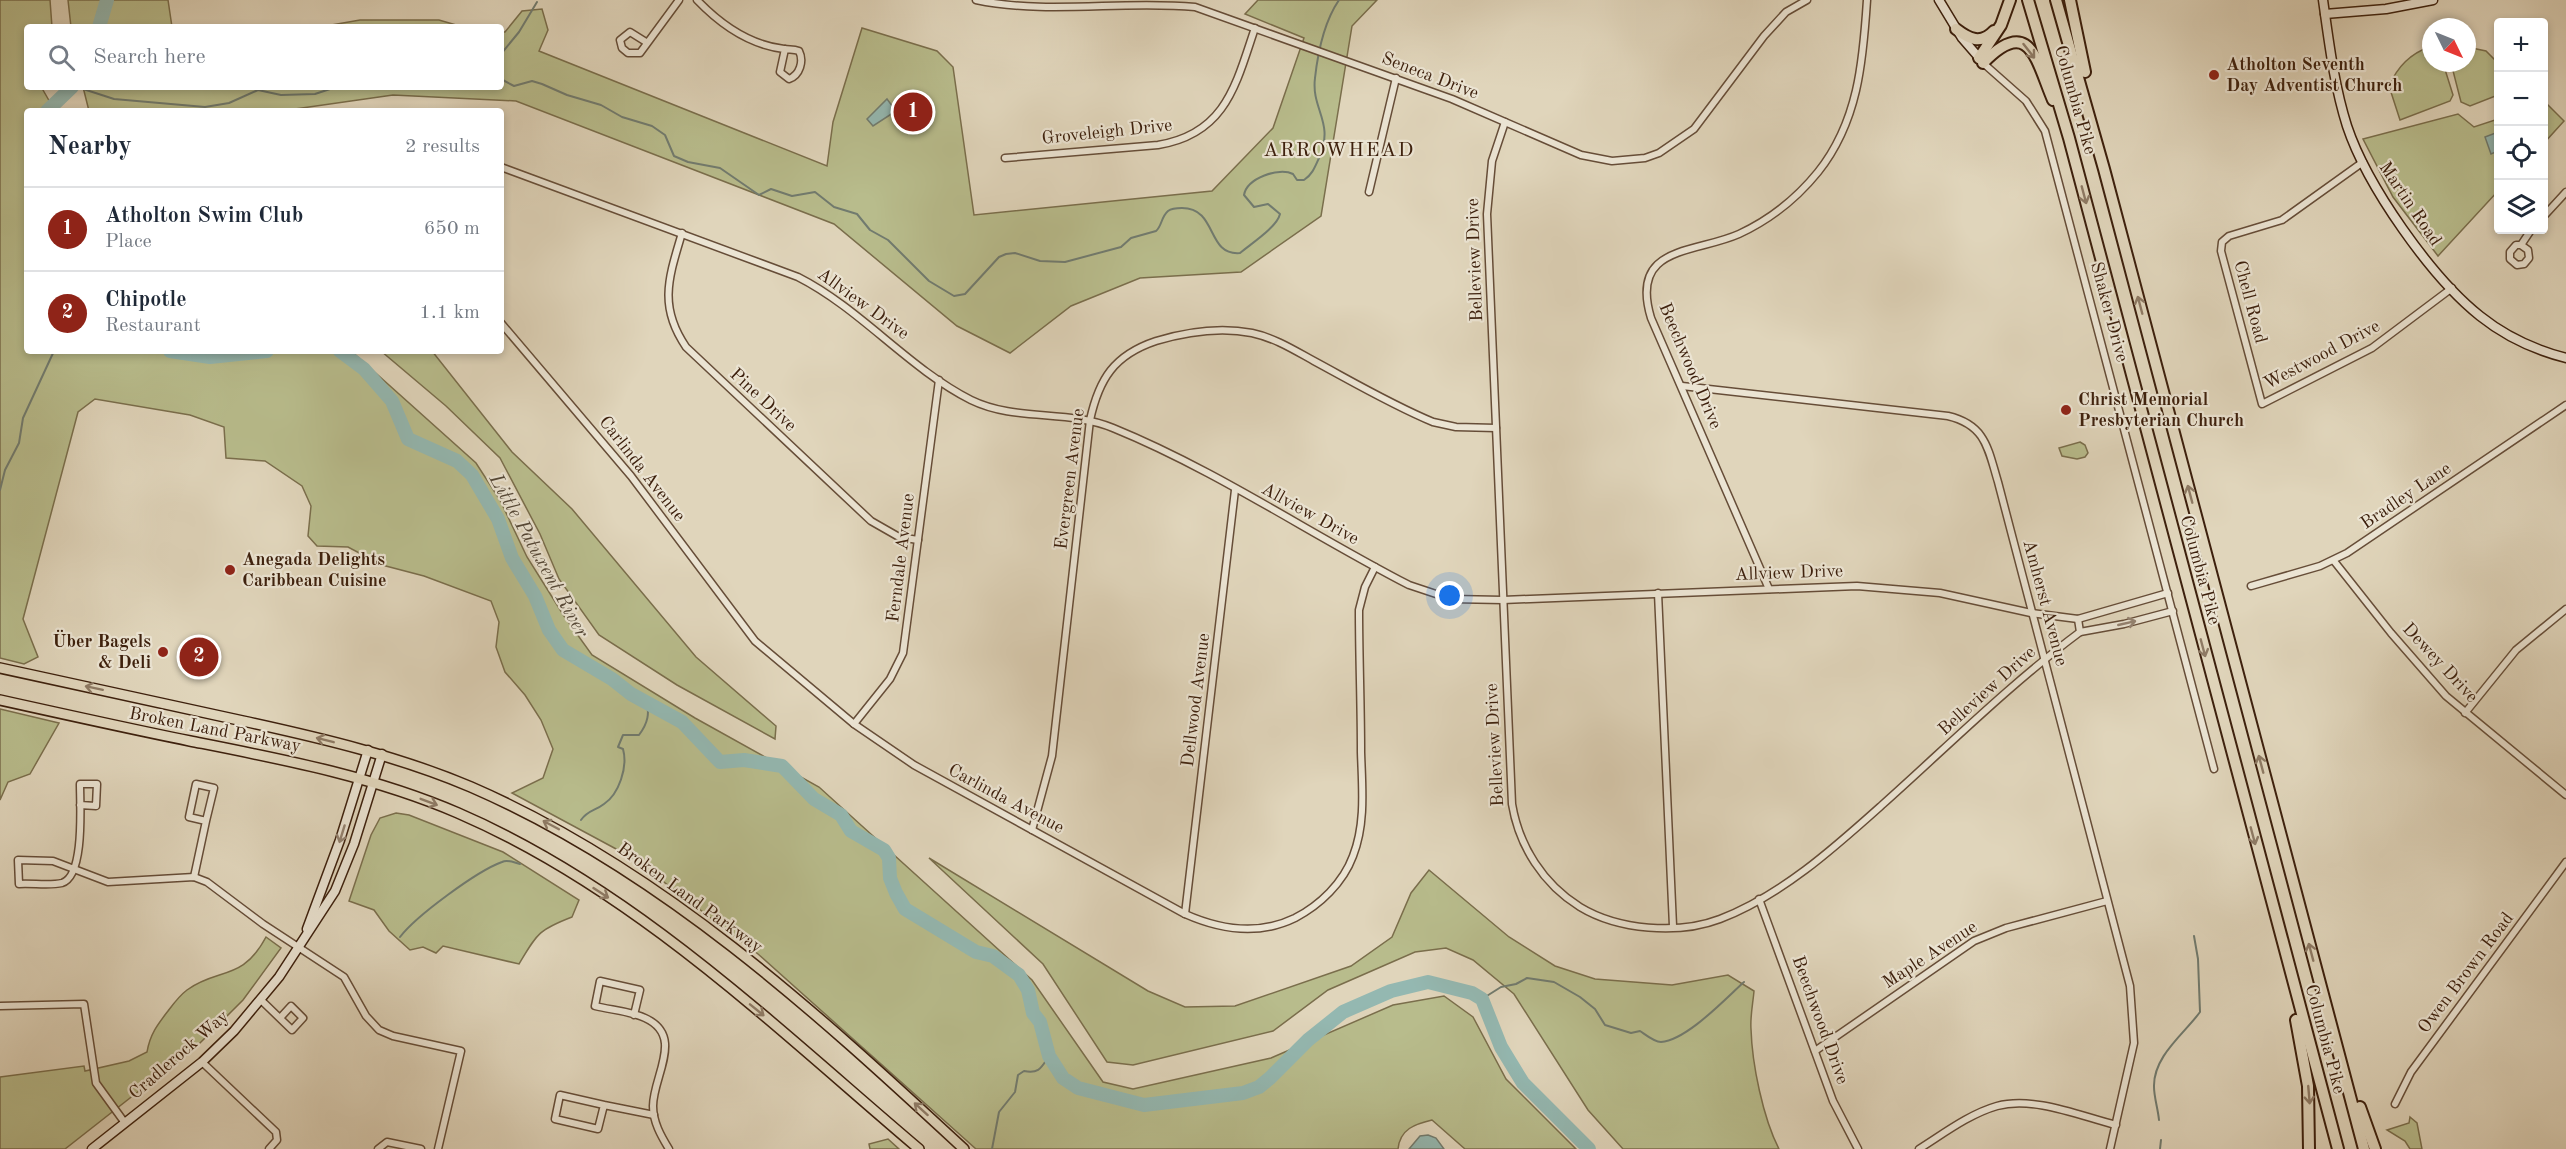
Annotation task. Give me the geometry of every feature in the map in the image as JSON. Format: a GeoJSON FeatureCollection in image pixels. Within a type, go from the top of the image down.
{"type":"FeatureCollection","features":[{"type":"Feature","properties":{"kind":"highway"},"geometry":{"type":"LineString","coordinates":[[1981,61],[2001,25],[2010,0]]}},
{"type":"Feature","properties":{"kind":"highway","name":"Columbia Pike"},"geometry":{"type":"LineString","coordinates":[[2028,0],[2069,138],[2268,893],[2338,1149]]}},
{"type":"Feature","properties":{"kind":"highway","name":"Columbia Pike"},"geometry":{"type":"LineString","coordinates":[[2056,0],[2104,169],[2364,1149]]}},
{"type":"Feature","properties":{"kind":"highway"},"geometry":{"type":"LineString","coordinates":[[2070,0],[2104,169]]}},
{"type":"Feature","properties":{"kind":"highway"},"geometry":{"type":"LineString","coordinates":[[1956,29],[1971,40],[1977,40],[1989,36],[2001,25]]}},
{"type":"Feature","properties":{"kind":"highway"},"geometry":{"type":"LineString","coordinates":[[1981,61],[2007,42],[2019,41],[2025,44],[2034,56],[2069,138]]}},
{"type":"Feature","properties":{"kind":"highway"},"geometry":{"type":"LineString","coordinates":[[2268,893],[2304,1056],[2310,1115],[2309,1149]]}},
{"type":"Feature","properties":{"kind":"highway"},"geometry":{"type":"LineString","coordinates":[[2331,1029],[2375,1149]]}},
{"type":"Feature","properties":{"kind":"main road","name":"Broken Land Parkway"},"geometry":{"type":"LineString","coordinates":[[0,668],[368,750],[436,773],[507,803],[626,869],[701,923],[787,992],[964,1149]]}},
{"type":"Feature","properties":{"kind":"main road","name":"Broken Land Parkway"},"geometry":{"type":"LineString","coordinates":[[0,699],[359,778],[458,813],[491,828],[615,902],[680,948],[763,1015],[919,1149]]}},
{"type":"Feature","properties":{"kind":"street"},"geometry":{"type":"LineString","coordinates":[[646,42],[679,0]]}},
{"type":"Feature","properties":{"kind":"street"},"geometry":{"type":"LineString","coordinates":[[697,0],[718,20],[737,32],[785,50],[799,51],[801,58],[798,72],[789,79],[780,72],[785,50]]}},
{"type":"Feature","properties":{"kind":"street","name":"Seneca Drive"},"geometry":{"type":"LineString","coordinates":[[976,0],[1027,6],[1095,2],[1171,2],[1195,7],[1396,78],[1598,160],[1628,161],[1659,153],[1694,129],[1764,36],[1786,12],[1807,0]]}},
{"type":"Feature","properties":{"kind":"street","name":"Beechwood Drive"},"geometry":{"type":"LineString","coordinates":[[1769,589],[1648,310],[1646,286],[1651,272],[1668,255],[1736,235],[1764,220],[1793,198],[1818,172],[1846,126],[1857,92],[1864,49],[1867,0]]}},
{"type":"Feature","properties":{"kind":"street","name":"Shaker Drive"},"geometry":{"type":"LineString","coordinates":[[1940,0],[1956,29],[1981,61],[2026,102],[2044,131],[2214,770]]}},
{"type":"Feature","properties":{"kind":"street","name":"Martin Road"},"geometry":{"type":"LineString","coordinates":[[2323,0],[2338,91],[2348,126],[2363,162],[2400,225],[2452,288],[2479,315],[2527,345],[2566,358]]}},
{"type":"Feature","properties":{"kind":"street"},"geometry":{"type":"LineString","coordinates":[[2325,14],[2395,8],[2433,0]]}},
{"type":"Feature","properties":{"kind":"street","name":"Groveleigh Drive"},"geometry":{"type":"LineString","coordinates":[[1005,158],[1158,145],[1171,143],[1196,132],[1214,119],[1227,102],[1255,28]]}},
{"type":"Feature","properties":{"kind":"street"},"geometry":{"type":"LineString","coordinates":[[1369,192],[1396,78]]}},
{"type":"Feature","properties":{"kind":"street","name":"Belleview Drive"},"geometry":{"type":"LineString","coordinates":[[1505,122],[1492,161],[1488,196],[1512,804],[1515,820],[1526,848],[1553,885],[1588,912],[1628,924],[1673,926],[1712,922],[1759,899],[1828,852],[2044,660],[2080,632]]}},
{"type":"Feature","properties":{"kind":"street","name":"Chell Road"},"geometry":{"type":"LineString","coordinates":[[2262,404],[2221,251],[2222,242],[2229,236],[2282,220],[2363,162]]}},
{"type":"Feature","properties":{"kind":"street","name":"Allview Drive"},"geometry":{"type":"LineString","coordinates":[[504,168],[781,269],[811,283],[939,380],[969,398],[995,409],[1090,420],[1124,433],[1235,490],[1409,585],[1445,597],[1503,600],[1857,586],[1913,589],[2031,613],[2078,619],[2168,593]]}},
{"type":"Feature","properties":{"kind":"street"},"geometry":{"type":"LineString","coordinates":[[2548,212],[2566,192]]}},
{"type":"Feature","properties":{"kind":"street","name":"Pine Drive"},"geometry":{"type":"LineString","coordinates":[[682,233],[670,272],[667,292],[672,322],[686,347],[871,520],[899,537],[918,540]]}},
{"type":"Feature","properties":{"kind":"street"},"geometry":{"type":"LineString","coordinates":[[2521,245],[2528,234]]}},
{"type":"Feature","properties":{"kind":"street","name":"Westwood Drive"},"geometry":{"type":"LineString","coordinates":[[2262,404],[2372,348],[2452,288]]}},
{"type":"Feature","properties":{"kind":"street","name":"Carlinda Avenue"},"geometry":{"type":"LineString","coordinates":[[504,327],[631,476],[755,641],[783,667],[854,724],[914,765],[1185,914],[1210,925],[1234,930],[1277,925],[1316,904],[1346,871],[1358,843],[1362,819],[1359,610],[1365,587],[1375,567]]}},
{"type":"Feature","properties":{"kind":"street","name":"Evergreen Avenue"},"geometry":{"type":"LineString","coordinates":[[1032,830],[1052,756],[1090,420],[1098,389],[1114,365],[1125,356],[1165,339],[1222,330],[1252,333],[1283,344],[1433,422],[1456,427],[1496,428]]}},
{"type":"Feature","properties":{"kind":"street","name":"Ferndale Avenue"},"geometry":{"type":"LineString","coordinates":[[854,724],[890,680],[903,653],[939,380]]}},
{"type":"Feature","properties":{"kind":"street","name":"Amherst Avenue"},"geometry":{"type":"LineString","coordinates":[[1682,386],[1948,416],[1975,427],[1989,454],[2124,958],[2134,1026],[2132,1063],[2110,1149]]}},
{"type":"Feature","properties":{"kind":"street","name":"Bradley Lane"},"geometry":{"type":"LineString","coordinates":[[2251,586],[2334,561],[2566,405]]}},
{"type":"Feature","properties":{"kind":"street","name":"Dellwood Avenue"},"geometry":{"type":"LineString","coordinates":[[1185,914],[1235,490]]}},
{"type":"Feature","properties":{"kind":"street","name":"Dewey Drive"},"geometry":{"type":"LineString","coordinates":[[2334,561],[2421,667],[2465,713],[2566,795]]}},
{"type":"Feature","properties":{"kind":"street"},"geometry":{"type":"LineString","coordinates":[[1658,593],[1673,926]]}},
{"type":"Feature","properties":{"kind":"street"},"geometry":{"type":"LineString","coordinates":[[2465,713],[2516,650],[2566,609]]}},
{"type":"Feature","properties":{"kind":"street"},"geometry":{"type":"LineString","coordinates":[[2078,619],[2080,632],[2124,624],[2173,611]]}},
{"type":"Feature","properties":{"kind":"street","name":"Cradlerock Way"},"geometry":{"type":"LineString","coordinates":[[298,947],[324,887],[368,750]]}},
{"type":"Feature","properties":{"kind":"street","name":"Cradlerock Way"},"geometry":{"type":"LineString","coordinates":[[92,1149],[202,1062],[261,1000],[335,891],[354,844],[382,754]]}},
{"type":"Feature","properties":{"kind":"street"},"geometry":{"type":"LineString","coordinates":[[80,805],[96,806],[97,784],[80,784],[80,805],[80,840],[74,867],[69,878],[61,883],[19,884],[18,860],[53,861],[74,867],[93,877],[120,883],[194,878],[216,886],[263,924],[344,977],[366,1016],[379,1030],[393,1036],[461,1051],[438,1149]]}},
{"type":"Feature","properties":{"kind":"street"},"geometry":{"type":"LineString","coordinates":[[194,878],[214,788],[196,784],[189,817],[206,821]]}},
{"type":"Feature","properties":{"kind":"street","name":"Owen Brown Road"},"geometry":{"type":"LineString","coordinates":[[2395,1104],[2404,1082],[2566,862]]}},
{"type":"Feature","properties":{"kind":"street","name":"Beechwood Drive"},"geometry":{"type":"LineString","coordinates":[[1759,899],[1833,1101],[1858,1149]]}},
{"type":"Feature","properties":{"kind":"street","name":"Maple Avenue"},"geometry":{"type":"LineString","coordinates":[[1815,1051],[1974,941],[2006,928],[2107,901]]}},
{"type":"Feature","properties":{"kind":"street"},"geometry":{"type":"LineString","coordinates":[[634,1015],[640,990],[600,981],[595,1006],[649,1020],[664,1038],[665,1055],[654,1098],[654,1115],[659,1133],[669,1149]]}},
{"type":"Feature","properties":{"kind":"street"},"geometry":{"type":"LineString","coordinates":[[261,1000],[280,1018]]}},
{"type":"Feature","properties":{"kind":"street"},"geometry":{"type":"LineString","coordinates":[[0,1006],[84,1004],[96,1083],[125,1122]]}},
{"type":"Feature","properties":{"kind":"street"},"geometry":{"type":"LineString","coordinates":[[202,1062],[276,1132],[277,1140],[269,1149]]}},
{"type":"Feature","properties":{"kind":"street"},"geometry":{"type":"LineString","coordinates":[[604,1105],[598,1129],[555,1119],[560,1095],[654,1115]]}},
{"type":"Feature","properties":{"kind":"street"},"geometry":{"type":"LineString","coordinates":[[1919,1149],[1973,1116],[2008,1104],[2045,1107],[2116,1125]]}},
{"type":"Feature","properties":{"kind":"street"},"geometry":{"type":"LineString","coordinates":[[378,1149],[387,1142],[421,1149]]}},
{"type":"Feature","properties":{"kind":"green space"},"geometry":{"type":"Polygon","coordinates":[[[0,0],[50,0],[52,24],[24,24],[24,90],[43,90],[53,108],[24,108],[24,354],[354,354],[476,463],[500,500],[527,557],[592,655],[695,718],[819,787],[1032,980],[1103,1082],[1133,1089],[1271,1058],[1393,1005],[1444,996],[1473,1017],[1506,1079],[1576,1149],[1465,1149],[1432,1120],[1409,1128],[1399,1142],[1398,1149],[976,1149],[758,954],[631,857],[512,793],[543,778],[553,749],[541,720],[525,695],[505,672],[496,647],[499,622],[491,601],[424,576],[382,565],[348,547],[317,546],[308,536],[311,506],[302,486],[265,461],[226,458],[224,427],[190,415],[95,399],[78,412],[23,619],[38,657],[24,664],[0,658],[0,0]]]}},
{"type":"Feature","properties":{"kind":"green space"},"geometry":{"type":"Polygon","coordinates":[[[68,0],[168,0],[172,24],[71,24],[68,0]]]}},
{"type":"Feature","properties":{"kind":"green space"},"geometry":{"type":"Polygon","coordinates":[[[1258,0],[1377,0],[1352,26],[1321,216],[1241,272],[1140,278],[1071,306],[1010,353],[957,326],[834,224],[516,101],[393,95],[302,108],[88,108],[84,90],[504,90],[504,32],[522,11],[542,9],[548,30],[539,51],[827,166],[833,122],[862,28],[937,51],[953,67],[974,215],[1212,191],[1273,128],[1304,38],[1245,14],[1258,0]]]}},
{"type":"Feature","properties":{"kind":"green space"},"geometry":{"type":"Polygon","coordinates":[[[360,20],[439,20],[453,24],[337,24],[360,20]]]}},
{"type":"Feature","properties":{"kind":"green space"},"geometry":{"type":"Polygon","coordinates":[[[2476,49],[2486,51],[2494,59],[2494,97],[2470,106],[2461,102],[2453,72],[2476,72],[2476,49]]]}},
{"type":"Feature","properties":{"kind":"green space"},"geometry":{"type":"Polygon","coordinates":[[[2422,50],[2422,72],[2446,72],[2453,95],[2450,101],[2400,120],[2389,86],[2396,72],[2422,50]]]}},
{"type":"Feature","properties":{"kind":"green space"},"geometry":{"type":"Polygon","coordinates":[[[2548,105],[2564,121],[2548,139],[2548,105]]]}},
{"type":"Feature","properties":{"kind":"green space"},"geometry":{"type":"Polygon","coordinates":[[[2458,114],[2474,127],[2494,120],[2494,195],[2438,256],[2393,197],[2363,139],[2458,114]]]}},
{"type":"Feature","properties":{"kind":"green space"},"geometry":{"type":"Polygon","coordinates":[[[385,354],[434,354],[512,452],[572,509],[696,657],[776,726],[775,739],[677,685],[599,635],[559,579],[540,534],[500,458],[446,406],[385,354]]]}},
{"type":"Feature","properties":{"kind":"green space"},"geometry":{"type":"Polygon","coordinates":[[[2080,442],[2085,445],[2088,453],[2085,457],[2077,459],[2062,456],[2059,448],[2080,442]]]}},
{"type":"Feature","properties":{"kind":"green space"},"geometry":{"type":"Polygon","coordinates":[[[0,709],[59,723],[30,774],[8,782],[0,800],[0,709]]]}},
{"type":"Feature","properties":{"kind":"green space"},"geometry":{"type":"Polygon","coordinates":[[[396,813],[409,815],[503,852],[579,900],[572,917],[540,934],[519,964],[443,946],[436,953],[423,947],[410,950],[389,931],[374,910],[349,901],[371,835],[380,818],[396,813]]]}},
{"type":"Feature","properties":{"kind":"green space"},"geometry":{"type":"Polygon","coordinates":[[[929,858],[1148,991],[1185,1007],[1235,1006],[1351,966],[1392,937],[1411,893],[1429,870],[1509,937],[1555,966],[1595,979],[1672,985],[1728,975],[1754,991],[1751,1024],[1756,1074],[1763,1107],[1779,1149],[1623,1149],[1588,1110],[1514,994],[1473,960],[1446,948],[1415,952],[1328,990],[1273,1031],[1133,1065],[1107,1062],[1043,964],[929,858]]]}},
{"type":"Feature","properties":{"kind":"green space"},"geometry":{"type":"Polygon","coordinates":[[[266,937],[281,948],[243,1000],[200,1043],[65,1149],[0,1149],[0,1077],[84,1066],[85,1071],[129,1061],[147,1052],[150,1040],[161,1020],[187,990],[248,961],[266,937]]]}},
{"type":"Feature","properties":{"kind":"green space"},"geometry":{"type":"Polygon","coordinates":[[[2410,1117],[2417,1123],[2422,1149],[2410,1149],[2405,1141],[2387,1130],[2409,1123],[2410,1117]]]}},
{"type":"Feature","properties":{"kind":"green space"},"geometry":{"type":"Polygon","coordinates":[[[888,1139],[899,1149],[870,1149],[869,1144],[888,1139]]]}},
{"type":"Feature","properties":{"kind":"water"},"geometry":{"type":"Polygon","coordinates":[[[887,99],[896,111],[873,126],[867,119],[887,99]]]}},
{"type":"Feature","properties":{"kind":"water"},"geometry":{"type":"Polygon","coordinates":[[[2494,134],[2494,153],[2491,154],[2485,137],[2494,134]]]}},
{"type":"Feature","properties":{"kind":"water"},"geometry":{"type":"Polygon","coordinates":[[[1428,1135],[1436,1138],[1444,1149],[1409,1149],[1420,1136],[1428,1135]]]}},
{"type":"Feature","properties":{"kind":"waterway","name":"Little Patuxent River"},"geometry":{"type":"LineString","coordinates":[[100,24],[107,0]]}},
{"type":"Feature","properties":{"kind":"waterway"},"geometry":{"type":"LineString","coordinates":[[504,81],[514,86],[532,81],[542,84],[567,95],[601,105],[622,117],[652,126],[665,135],[674,156],[688,162],[720,168],[759,195],[771,189],[792,196],[815,192],[834,207],[857,214],[870,230],[888,240],[929,281],[954,296],[965,294],[999,257],[1006,254],[1015,253],[1040,261],[1065,262],[1121,247],[1131,238],[1156,231],[1166,213],[1175,208],[1193,210],[1201,215],[1222,247],[1229,252],[1240,253],[1269,229],[1280,214],[1268,204],[1254,207],[1244,195],[1246,189],[1257,179],[1272,173],[1287,172],[1293,174],[1297,180],[1304,180],[1315,168],[1319,158],[1325,135],[1316,99],[1316,68],[1326,27],[1339,0]]}},
{"type":"Feature","properties":{"kind":"waterway"},"geometry":{"type":"LineString","coordinates":[[504,50],[519,32],[537,2]]}},
{"type":"Feature","properties":{"kind":"waterway","name":"Little Patuxent River"},"geometry":{"type":"LineString","coordinates":[[50,108],[69,90]]}},
{"type":"Feature","properties":{"kind":"waterway"},"geometry":{"type":"LineString","coordinates":[[86,90],[114,99],[205,107],[229,103],[258,90]]}},
{"type":"Feature","properties":{"kind":"waterway"},"geometry":{"type":"LineString","coordinates":[[258,90],[281,95],[315,94],[327,90]]}},
{"type":"Feature","properties":{"kind":"waterway"},"geometry":{"type":"LineString","coordinates":[[0,490],[5,470],[19,443],[23,418],[53,354]]}},
{"type":"Feature","properties":{"kind":"waterway","name":"Little Patuxent River"},"geometry":{"type":"LineString","coordinates":[[190,354],[210,357],[238,354]]}},
{"type":"Feature","properties":{"kind":"waterway","name":"Little Patuxent River"},"geometry":{"type":"LineString","coordinates":[[344,354],[364,369],[392,401],[408,439],[457,461],[472,475],[498,519],[512,558],[535,596],[549,630],[563,650],[612,679],[631,694],[682,722],[720,762],[744,760],[782,766],[814,799],[841,815],[851,831],[884,850],[889,858],[890,878],[905,909],[976,952],[993,956],[1019,975],[1028,990],[1033,1013],[1040,1022],[1049,1056],[1063,1078],[1078,1088],[1144,1105],[1243,1093],[1259,1087],[1308,1040],[1343,1012],[1391,991],[1428,982],[1472,993],[1482,999],[1501,1047],[1523,1083],[1589,1149]]}},
{"type":"Feature","properties":{"kind":"waterway"},"geometry":{"type":"LineString","coordinates":[[581,820],[586,814],[609,800],[618,787],[624,764],[623,749],[618,747],[623,735],[639,735],[642,731],[647,718],[646,700]]}},
{"type":"Feature","properties":{"kind":"waterway"},"geometry":{"type":"LineString","coordinates":[[400,937],[433,906],[463,884],[504,861],[520,864]]}},
{"type":"Feature","properties":{"kind":"waterway"},"geometry":{"type":"LineString","coordinates":[[2159,1120],[2154,1087],[2159,1065],[2164,1055],[2200,1012],[2198,959],[2194,936]]}},
{"type":"Feature","properties":{"kind":"waterway"},"geometry":{"type":"LineString","coordinates":[[1482,999],[1501,987],[1516,984],[1527,978],[1554,982],[1595,1009],[1605,1025],[1631,1033],[1640,1031],[1653,1040],[1661,1042],[1671,1040],[1694,1027],[1744,982]]}},
{"type":"Feature","properties":{"kind":"waterway"},"geometry":{"type":"LineString","coordinates":[[992,1149],[999,1112],[1015,1092],[1018,1075],[1024,1071],[1033,1072],[1039,1069],[1049,1056]]}},
{"type":"Feature","properties":{"kind":"waterway"},"geometry":{"type":"LineString","coordinates":[[2160,1149],[2161,1140]]}},
{"type":"Feature","properties":{"kind":"place","name":"Atholton Seventh Day Adventist Church"},"geometry":{"type":"Point","coordinates":[2214,75]}},
{"type":"Feature","properties":{"kind":"place","name":"Atholton Swim Club"},"geometry":{"type":"Point","coordinates":[913,112]}},
{"type":"Feature","properties":{"kind":"place","name":"Christ Memorial Presbyterian Church"},"geometry":{"type":"Point","coordinates":[2066,410]}},
{"type":"Feature","properties":{"kind":"place","name":"Anegada Delights Caribbean Cuisine"},"geometry":{"type":"Point","coordinates":[230,570]}},
{"type":"Feature","properties":{"kind":"place","name":"Über Bagels & Deli"},"geometry":{"type":"Point","coordinates":[163,652]}},
{"type":"Feature","properties":{"kind":"place","name":"Chipotle"},"geometry":{"type":"Point","coordinates":[199,657]}},
{"type":"Feature","properties":{"kind":"district","name":"ARROWHEAD"},"geometry":{"type":"Point","coordinates":[1339,151]}}]}
